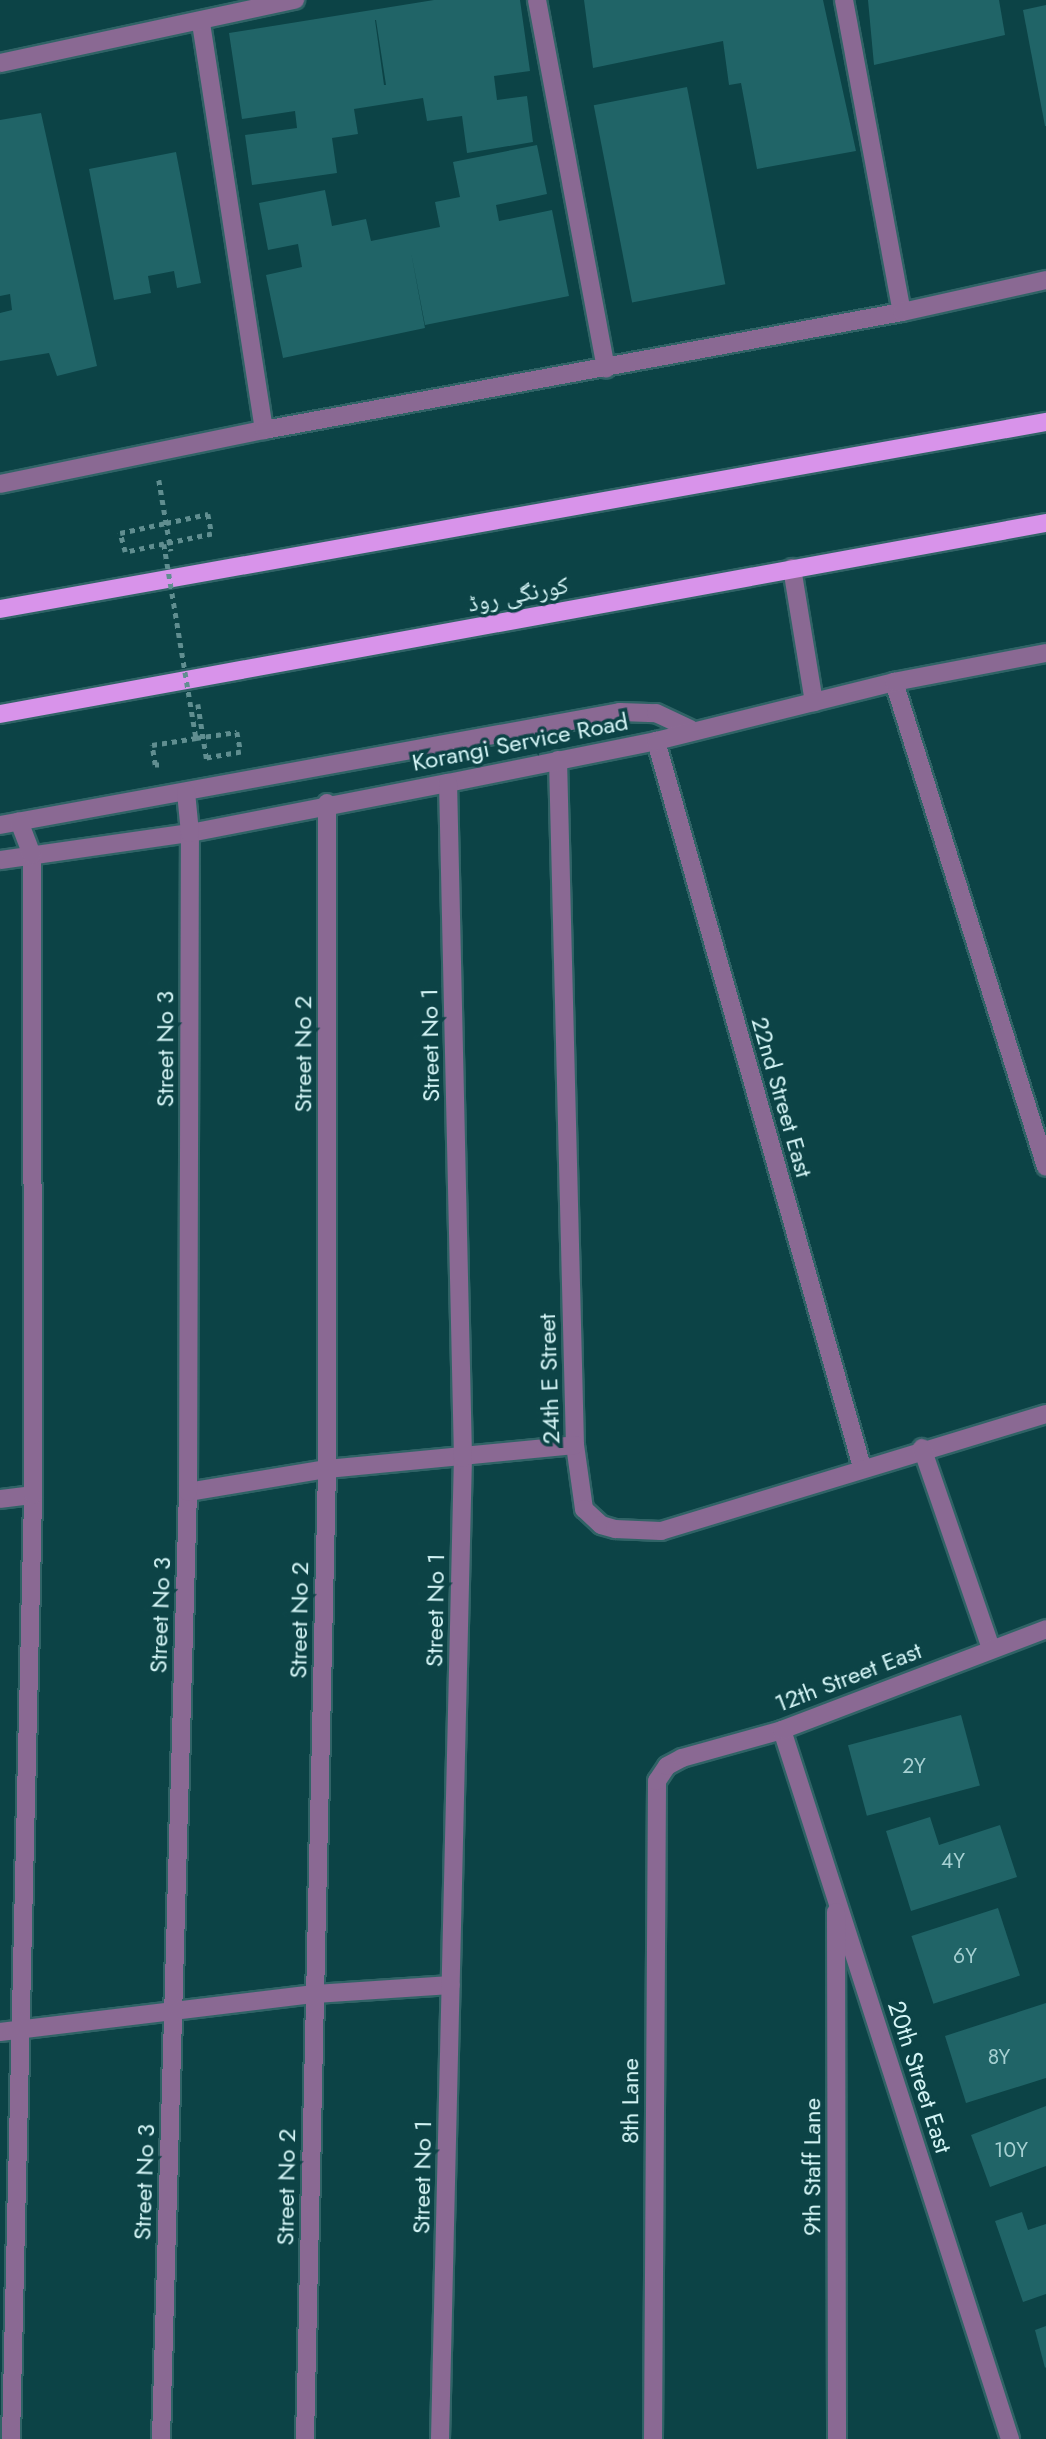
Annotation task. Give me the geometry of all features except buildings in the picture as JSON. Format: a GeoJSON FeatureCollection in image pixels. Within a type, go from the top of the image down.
{"type":"FeatureCollection","features":[{"type":"Feature","properties":{"kind":"main road"},"geometry":{"type":"LineString","coordinates":[[0,609],[1046,422]]}},
{"type":"Feature","properties":{"kind":"main road","name":"کورنگی روڈ"},"geometry":{"type":"LineString","coordinates":[[0,714],[1046,523]]}},
{"type":"Feature","properties":{"kind":"street"},"geometry":{"type":"LineString","coordinates":[[0,63],[201,23],[272,3],[295,0]]}},
{"type":"Feature","properties":{"kind":"street"},"geometry":{"type":"LineString","coordinates":[[537,0],[606,369]]}},
{"type":"Feature","properties":{"kind":"street"},"geometry":{"type":"LineString","coordinates":[[844,0],[902,312]]}},
{"type":"Feature","properties":{"kind":"street"},"geometry":{"type":"LineString","coordinates":[[201,23],[264,430]]}},
{"type":"Feature","properties":{"kind":"street"},"geometry":{"type":"LineString","coordinates":[[0,484],[264,430],[606,369],[902,312],[1046,280]]}},
{"type":"Feature","properties":{"kind":"street"},"geometry":{"type":"LineString","coordinates":[[792,568],[814,702]]}},
{"type":"Feature","properties":{"kind":"street","name":"Korangi Service Road"},"geometry":{"type":"LineString","coordinates":[[0,860],[190,832],[327,803],[448,783],[656,740],[894,682],[1046,653]]}},
{"type":"Feature","properties":{"kind":"street"},"geometry":{"type":"LineString","coordinates":[[894,682],[1046,1167]]}},
{"type":"Feature","properties":{"kind":"street"},"geometry":{"type":"LineString","coordinates":[[0,825],[620,712],[656,713],[691,730]]}},
{"type":"Feature","properties":{"kind":"street","name":"22nd Street East"},"geometry":{"type":"LineString","coordinates":[[656,740],[862,1467]]}},
{"type":"Feature","properties":{"kind":"street","name":"24th E Street"},"geometry":{"type":"LineString","coordinates":[[558,760],[575,1445],[584,1509],[601,1525],[630,1531],[661,1531],[922,1448],[1046,1414]]}},
{"type":"Feature","properties":{"kind":"street","name":"Street No 1"},"geometry":{"type":"LineString","coordinates":[[440,2439],[463,1458],[448,783]]}},
{"type":"Feature","properties":{"kind":"street","name":"Street No 3"},"geometry":{"type":"LineString","coordinates":[[161,2439],[188,1492],[190,832],[187,792]]}},
{"type":"Feature","properties":{"kind":"street","name":"Street No 2"},"geometry":{"type":"LineString","coordinates":[[305,2439],[327,1469],[327,803]]}},
{"type":"Feature","properties":{"kind":"street"},"geometry":{"type":"LineString","coordinates":[[12,2439],[33,1495],[32,855],[19,821]]}},
{"type":"Feature","properties":{"kind":"street"},"geometry":{"type":"LineString","coordinates":[[188,1492],[327,1469],[463,1458],[575,1445]]}},
{"type":"Feature","properties":{"kind":"street"},"geometry":{"type":"LineString","coordinates":[[922,1448],[990,1648]]}},
{"type":"Feature","properties":{"kind":"street"},"geometry":{"type":"LineString","coordinates":[[0,1499],[33,1495]]}},
{"type":"Feature","properties":{"kind":"street","name":"12th Street East"},"geometry":{"type":"LineString","coordinates":[[667,1766],[782,1730],[990,1648],[1046,1629]]}},
{"type":"Feature","properties":{"kind":"street","name":"20th Street East"},"geometry":{"type":"LineString","coordinates":[[782,1730],[1010,2439]]}},
{"type":"Feature","properties":{"kind":"street","name":"8th Lane"},"geometry":{"type":"LineString","coordinates":[[653,2439],[657,1781],[667,1766]]}},
{"type":"Feature","properties":{"kind":"street","name":"9th Staff Lane"},"geometry":{"type":"LineString","coordinates":[[836,1894],[837,2439]]}},
{"type":"Feature","properties":{"kind":"street"},"geometry":{"type":"LineString","coordinates":[[0,2032],[315,1994],[451,1985]]}},
{"type":"Feature","properties":{"kind":"path"},"geometry":{"type":"LineString","coordinates":[[155,452],[176,579]]}},
{"type":"Feature","properties":{"kind":"path"},"geometry":{"type":"LineString","coordinates":[[208,514],[212,534],[164,544],[125,552],[120,533],[208,514]]}},
{"type":"Feature","properties":{"kind":"path"},"geometry":{"type":"LineString","coordinates":[[164,544],[196,738]]}},
{"type":"Feature","properties":{"kind":"path"},"geometry":{"type":"LineString","coordinates":[[193,679],[211,787]]}},
{"type":"Feature","properties":{"kind":"path"},"geometry":{"type":"LineString","coordinates":[[168,764],[155,765],[152,745],[237,732],[241,752],[194,760]]}}]}
